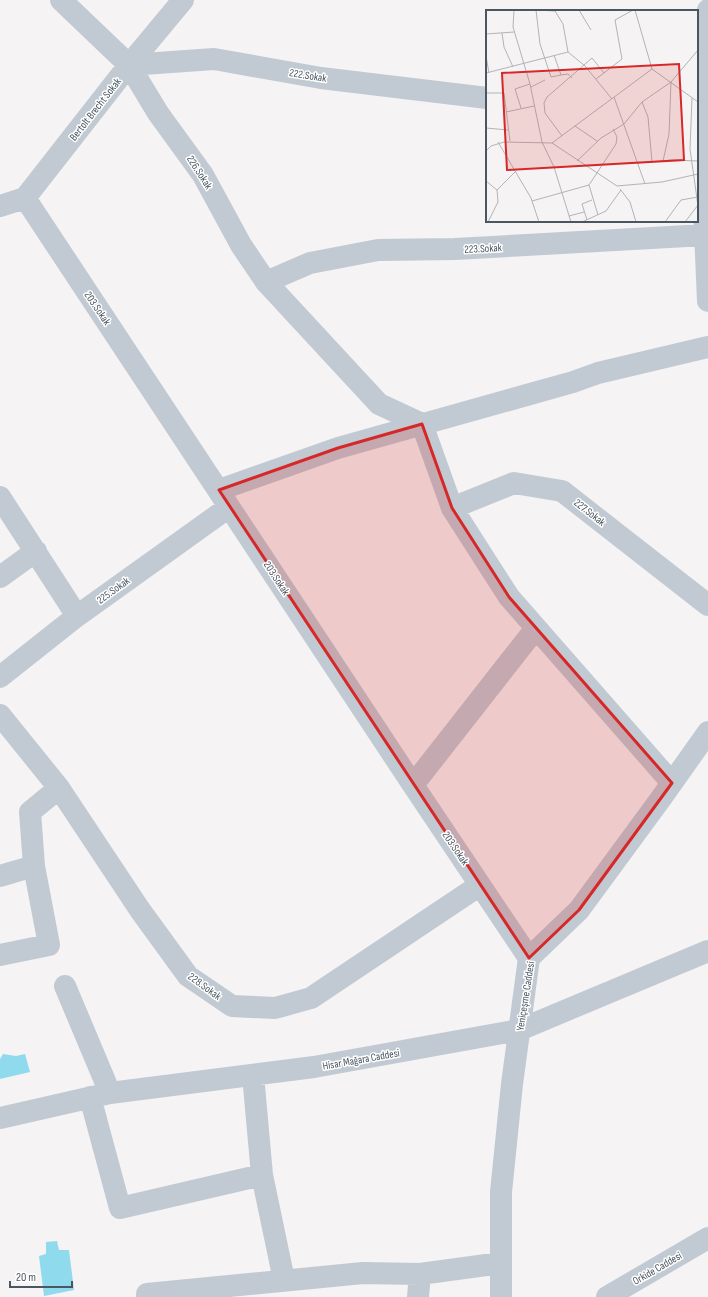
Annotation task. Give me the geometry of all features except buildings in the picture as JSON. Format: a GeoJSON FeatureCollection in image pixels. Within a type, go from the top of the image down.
{"type":"FeatureCollection","features":[{"type":"Feature","properties":{"kind":"street"},"geometry":{"type":"LineString","coordinates":[[61,0],[129,65]]}},
{"type":"Feature","properties":{"kind":"street","name":"Bertolt Brecht Sokak"},"geometry":{"type":"LineString","coordinates":[[25,198],[182,0]]}},
{"type":"Feature","properties":{"kind":"street"},"geometry":{"type":"LineString","coordinates":[[708,10],[699,88],[708,301]]}},
{"type":"Feature","properties":{"kind":"street","name":"222.Sokak"},"geometry":{"type":"LineString","coordinates":[[129,65],[214,59],[321,78],[486,98]]}},
{"type":"Feature","properties":{"kind":"street","name":"226.Sokak"},"geometry":{"type":"LineString","coordinates":[[129,65],[158,113],[203,175],[241,245],[266,282],[379,404],[422,424]]}},
{"type":"Feature","properties":{"kind":"street"},"geometry":{"type":"LineString","coordinates":[[0,206],[25,198]]}},
{"type":"Feature","properties":{"kind":"street","name":"203.Sokak"},"geometry":{"type":"LineString","coordinates":[[25,198],[529,958]]}},
{"type":"Feature","properties":{"kind":"street","name":"223.Sokak"},"geometry":{"type":"LineString","coordinates":[[266,282],[310,263],[378,250],[455,249],[705,235]]}},
{"type":"Feature","properties":{"kind":"street","name":"225.Sokak"},"geometry":{"type":"LineString","coordinates":[[0,677],[224,498],[338,448],[573,382],[598,373],[708,347]]}},
{"type":"Feature","properties":{"kind":"street"},"geometry":{"type":"LineString","coordinates":[[422,424],[452,508],[509,597],[672,783]]}},
{"type":"Feature","properties":{"kind":"street","name":"227.Sokak"},"geometry":{"type":"LineString","coordinates":[[452,508],[514,483],[562,491],[708,605]]}},
{"type":"Feature","properties":{"kind":"street"},"geometry":{"type":"LineString","coordinates":[[0,497],[77,616]]}},
{"type":"Feature","properties":{"kind":"street"},"geometry":{"type":"LineString","coordinates":[[0,577],[36,552]]}},
{"type":"Feature","properties":{"kind":"street"},"geometry":{"type":"LineString","coordinates":[[413,785],[536,628]]}},
{"type":"Feature","properties":{"kind":"street","name":"228.Sokak"},"geometry":{"type":"LineString","coordinates":[[0,715],[59,788],[140,910],[188,976],[232,1006],[275,1008],[311,998],[480,885]]}},
{"type":"Feature","properties":{"kind":"street","name":"Yeniçeşme Caddesi"},"geometry":{"type":"LineString","coordinates":[[501,1297],[501,1192],[512,1084],[529,958],[580,910],[708,732]]}},
{"type":"Feature","properties":{"kind":"street"},"geometry":{"type":"LineString","coordinates":[[0,955],[50,945],[34,866],[30,812],[59,788]]}},
{"type":"Feature","properties":{"kind":"street"},"geometry":{"type":"LineString","coordinates":[[0,876],[34,866]]}},
{"type":"Feature","properties":{"kind":"street","name":"Hisar Mağara Caddesi"},"geometry":{"type":"LineString","coordinates":[[0,1118],[100,1095],[314,1067],[519,1030],[708,951]]}},
{"type":"Feature","properties":{"kind":"street"},"geometry":{"type":"LineString","coordinates":[[65,986],[100,1095],[120,1208],[262,1175]]}},
{"type":"Feature","properties":{"kind":"street"},"geometry":{"type":"LineString","coordinates":[[253,1075],[262,1175],[284,1280]]}},
{"type":"Feature","properties":{"kind":"street","name":"Orkide Caddesi"},"geometry":{"type":"LineString","coordinates":[[607,1297],[708,1238]]}},
{"type":"Feature","properties":{"kind":"street"},"geometry":{"type":"LineString","coordinates":[[147,1297],[147,1294],[363,1272],[420,1274],[501,1263]]}},
{"type":"Feature","properties":{"kind":"street"},"geometry":{"type":"LineString","coordinates":[[418,1297],[420,1274]]}},
{"type":"Feature","properties":{"kind":"highlighted area"},"geometry":{"type":"Polygon","coordinates":[[[422,424],[452,508],[509,597],[672,783],[579,910],[529,958],[219,490],[338,448],[422,424]]]}},
{"type":"Feature","properties":{"kind":"water"},"geometry":{"type":"Polygon","coordinates":[[[3,1054],[16,1056],[25,1054],[30,1072],[0,1079],[0,1059],[3,1054]]]}},
{"type":"Feature","properties":{"kind":"water"},"geometry":{"type":"Polygon","coordinates":[[[57,1241],[59,1250],[69,1250],[74,1290],[44,1296],[39,1256],[46,1254],[46,1242],[57,1241]]]}}]}
